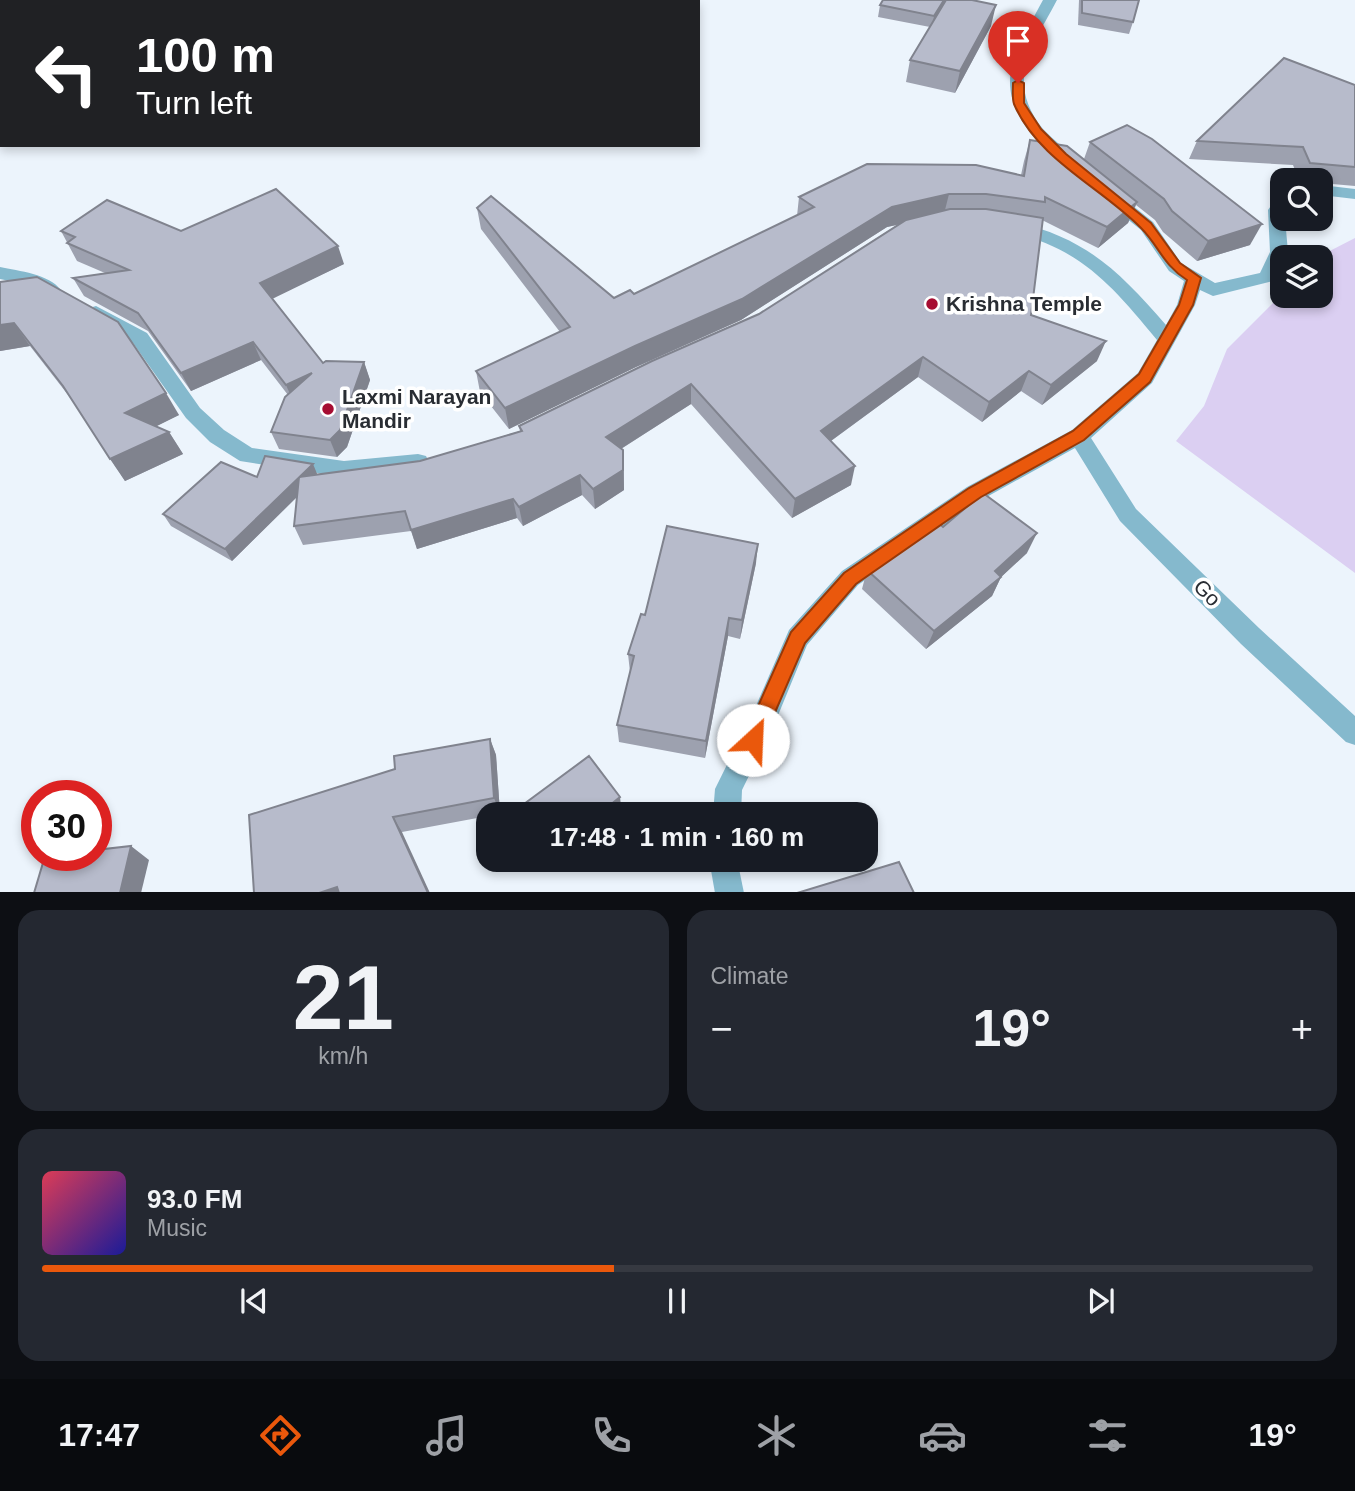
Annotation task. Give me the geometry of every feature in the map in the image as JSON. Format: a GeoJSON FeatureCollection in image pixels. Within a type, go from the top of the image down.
{"type":"FeatureCollection","features":[{"type":"Feature","properties":{"kind":"street"},"geometry":{"type":"LineString","coordinates":[[1051,0],[1018,63],[1019,103],[1037,131],[1147,226],[1185,272],[1213,290],[1267,277],[1279,252],[1278,231]]}},
{"type":"Feature","properties":{"kind":"street"},"geometry":{"type":"LineString","coordinates":[[1333,191],[1355,194]]}},
{"type":"Feature","properties":{"kind":"street"},"geometry":{"type":"LineString","coordinates":[[991,224],[1036,230],[1082,252],[1110,275],[1167,339]]}},
{"type":"Feature","properties":{"kind":"street"},"geometry":{"type":"LineString","coordinates":[[728,802],[729,789],[765,716],[798,638],[850,578],[975,493],[1079,436],[1144,378],[1186,305],[1185,272]]}},
{"type":"Feature","properties":{"kind":"street"},"geometry":{"type":"LineString","coordinates":[[0,273],[29,279],[140,338],[193,413],[217,436],[247,455],[344,469],[436,461]]}},
{"type":"Feature","properties":{"kind":"street","name":"Go"},"geometry":{"type":"LineString","coordinates":[[1079,436],[1128,515],[1250,636],[1355,733]]}},
{"type":"Feature","properties":{"kind":"street"},"geometry":{"type":"LineString","coordinates":[[726,872],[730,892]]}},
{"type":"Feature","properties":{"kind":"shaded area"},"geometry":{"type":"Polygon","coordinates":[[[1355,238],[1355,573],[1176,441],[1204,406],[1227,349],[1270,306],[1333,308],[1333,249],[1355,238]]]}},
{"type":"Feature","properties":{"kind":"building"},"geometry":{"type":"Polygon","coordinates":[[[883,0],[944,0],[934,16],[880,5],[883,0]]]}},
{"type":"Feature","properties":{"kind":"building"},"geometry":{"type":"Polygon","coordinates":[[[946,0],[972,0],[996,5],[960,71],[910,60],[946,0]]]}},
{"type":"Feature","properties":{"kind":"building"},"geometry":{"type":"Polygon","coordinates":[[[1082,0],[1139,0],[1133,22],[1082,13],[1082,0]]]}},
{"type":"Feature","properties":{"kind":"building"},"geometry":{"type":"Polygon","coordinates":[[[1284,58],[1355,85],[1355,167],[1310,163],[1303,147],[1197,141],[1284,58]]]}},
{"type":"Feature","properties":{"kind":"building"},"geometry":{"type":"Polygon","coordinates":[[[1127,125],[1152,139],[1262,224],[1208,241],[1172,211],[1164,199],[1090,142],[1127,125]]]}},
{"type":"Feature","properties":{"kind":"building"},"geometry":{"type":"Polygon","coordinates":[[[1030,140],[1067,146],[1137,202],[1107,227],[1045,197],[1045,202],[986,194],[949,194],[892,207],[742,299],[505,408],[476,371],[570,327],[477,208],[491,196],[614,298],[630,290],[634,294],[814,207],[799,197],[867,164],[976,165],[1024,176],[1030,140]]]}},
{"type":"Feature","properties":{"kind":"building"},"geometry":{"type":"Polygon","coordinates":[[[276,189],[338,246],[260,283],[323,363],[364,362],[340,430],[330,440],[271,432],[285,397],[312,373],[286,385],[253,342],[181,373],[138,313],[73,278],[129,270],[67,243],[75,237],[61,231],[107,200],[181,231],[276,189]]]}},
{"type":"Feature","properties":{"kind":"building"},"geometry":{"type":"Polygon","coordinates":[[[950,209],[986,209],[1043,218],[1031,315],[1106,341],[1051,385],[1029,371],[989,402],[923,357],[821,431],[855,466],[795,499],[691,384],[606,437],[623,450],[623,470],[593,489],[580,475],[519,507],[513,499],[411,530],[405,511],[294,526],[299,477],[420,461],[522,431],[519,426],[652,361],[759,314],[906,220],[950,209]]]}},
{"type":"Feature","properties":{"kind":"building"},"geometry":{"type":"Polygon","coordinates":[[[37,277],[118,322],[166,393],[125,413],[169,432],[110,459],[63,386],[14,323],[0,325],[0,282],[37,277]]]}},
{"type":"Feature","properties":{"kind":"building"},"geometry":{"type":"Polygon","coordinates":[[[265,456],[313,464],[225,549],[163,514],[221,462],[257,477],[265,456]]]}},
{"type":"Feature","properties":{"kind":"building"},"geometry":{"type":"Polygon","coordinates":[[[983,493],[1037,533],[995,571],[1001,577],[934,631],[867,570],[935,520],[943,527],[983,493]]]}},
{"type":"Feature","properties":{"kind":"building"},"geometry":{"type":"Polygon","coordinates":[[[667,526],[758,544],[742,620],[729,618],[706,741],[617,725],[634,656],[628,654],[641,614],[645,615],[667,526]]]}},
{"type":"Feature","properties":{"kind":"building"},"geometry":{"type":"Polygon","coordinates":[[[490,739],[494,798],[393,817],[428,892],[339,892],[337,887],[322,892],[254,892],[249,815],[395,769],[394,756],[490,739]]]}},
{"type":"Feature","properties":{"kind":"building"},"geometry":{"type":"Polygon","coordinates":[[[589,756],[620,797],[614,802],[527,802],[589,756]]]}},
{"type":"Feature","properties":{"kind":"building"},"geometry":{"type":"Polygon","coordinates":[[[131,846],[120,892],[34,892],[41,871],[112,871],[112,848],[131,846]]]}},
{"type":"Feature","properties":{"kind":"building"},"geometry":{"type":"Polygon","coordinates":[[[899,862],[914,892],[800,892],[866,872],[878,872],[878,868],[899,862]]]}},
{"type":"Feature","properties":{"kind":"place","name":"Krishna Temple"},"geometry":{"type":"Point","coordinates":[932,304]}},
{"type":"Feature","properties":{"kind":"place","name":"Laxmi Narayan Mandir"},"geometry":{"type":"Point","coordinates":[328,409]}},
{"type":"Feature","properties":{"kind":"route"},"geometry":{"type":"LineString","coordinates":[[753,740],[798,638],[850,578],[975,493],[1079,436],[1144,378],[1186,305],[1194,278],[1175,267],[1147,226],[1062,157],[1037,131],[1019,103],[1018,83]]}}]}
